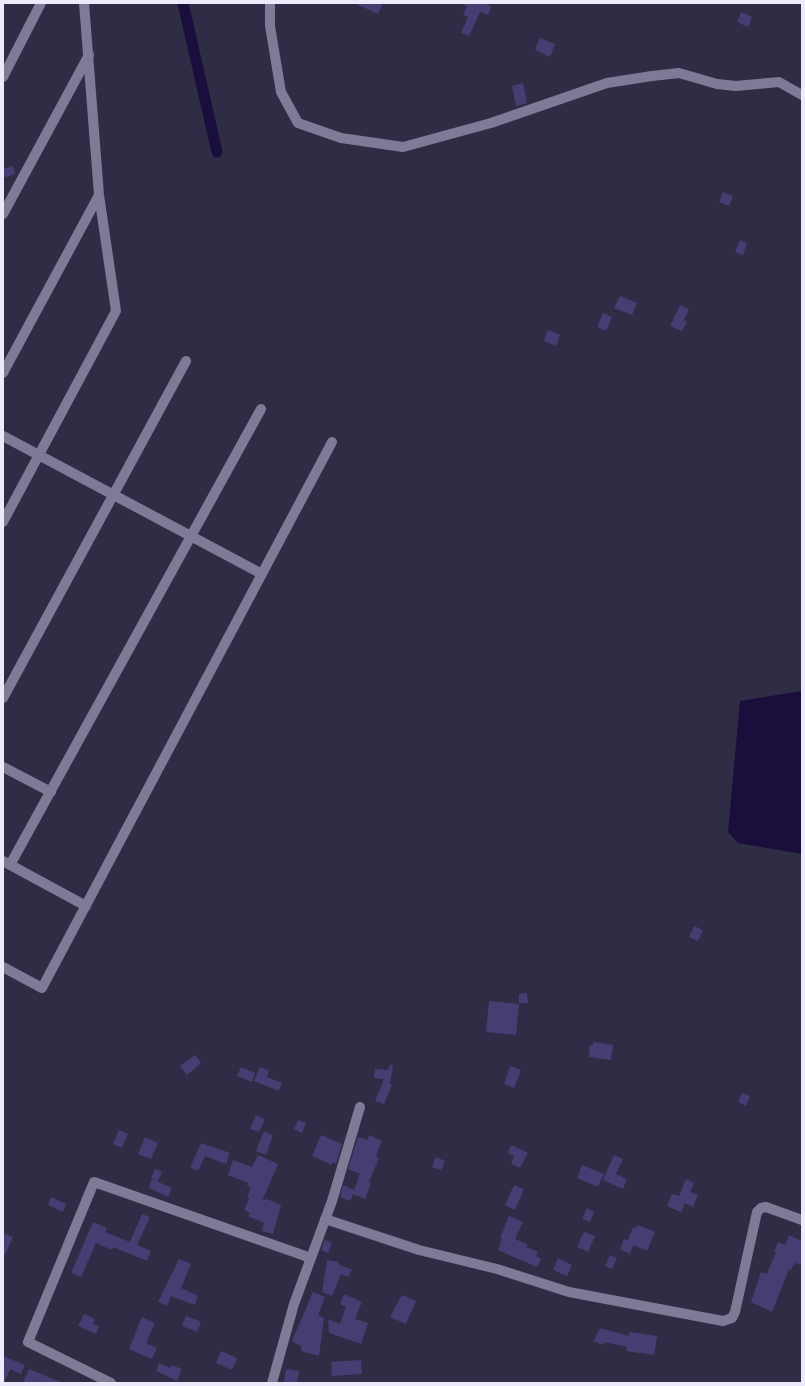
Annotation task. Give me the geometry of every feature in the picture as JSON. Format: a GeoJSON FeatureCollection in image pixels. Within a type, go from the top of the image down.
{"type":"FeatureCollection","features":[{"type":"Feature","properties":{"kind":"street"},"geometry":{"type":"LineString","coordinates":[[3,77],[41,3]]}},
{"type":"Feature","properties":{"kind":"street"},"geometry":{"type":"LineString","coordinates":[[3,522],[116,311],[99,195],[84,3]]}},
{"type":"Feature","properties":{"kind":"street"},"geometry":{"type":"LineString","coordinates":[[270,3],[270,26],[282,92],[298,123],[341,138],[404,147],[491,123],[607,83],[679,73],[716,84],[736,86],[779,82],[802,94]]}},
{"type":"Feature","properties":{"kind":"street"},"geometry":{"type":"LineString","coordinates":[[3,214],[89,55]]}},
{"type":"Feature","properties":{"kind":"street"},"geometry":{"type":"LineString","coordinates":[[3,373],[99,195]]}},
{"type":"Feature","properties":{"kind":"street"},"geometry":{"type":"LineString","coordinates":[[3,698],[186,361]]}},
{"type":"Feature","properties":{"kind":"street"},"geometry":{"type":"LineString","coordinates":[[86,906],[6,863],[51,792],[261,408]]}},
{"type":"Feature","properties":{"kind":"street"},"geometry":{"type":"LineString","coordinates":[[3,436],[262,574]]}},
{"type":"Feature","properties":{"kind":"street"},"geometry":{"type":"LineString","coordinates":[[3,967],[42,988],[332,442]]}},
{"type":"Feature","properties":{"kind":"street"},"geometry":{"type":"LineString","coordinates":[[3,767],[51,792]]}},
{"type":"Feature","properties":{"kind":"street"},"geometry":{"type":"LineString","coordinates":[[272,1383],[294,1304],[325,1218],[360,1107]]}},
{"type":"Feature","properties":{"kind":"street"},"geometry":{"type":"LineString","coordinates":[[111,1383],[28,1342],[94,1182],[311,1258]]}},
{"type":"Feature","properties":{"kind":"street"},"geometry":{"type":"LineString","coordinates":[[325,1218],[419,1250],[497,1269],[569,1292],[723,1321],[732,1318],[735,1312],[757,1212],[766,1206],[802,1220]]}},
{"type":"Feature","properties":{"kind":"shaded area"},"geometry":{"type":"Polygon","coordinates":[[[802,691],[802,854],[738,843],[728,832],[740,701],[802,691]]]}},
{"type":"Feature","properties":{"kind":"building"},"geometry":{"type":"Polygon","coordinates":[[[354,3],[383,3],[378,14],[354,3]]]}},
{"type":"Feature","properties":{"kind":"building"},"geometry":{"type":"Polygon","coordinates":[[[461,3],[490,3],[488,6],[491,7],[488,15],[480,12],[469,36],[461,33],[468,17],[463,15],[467,6],[461,3]]]}},
{"type":"Feature","properties":{"kind":"building"},"geometry":{"type":"Polygon","coordinates":[[[741,12],[752,17],[748,27],[737,22],[741,12]]]}},
{"type":"Feature","properties":{"kind":"building"},"geometry":{"type":"Polygon","coordinates":[[[540,38],[555,44],[550,57],[535,50],[540,38]]]}},
{"type":"Feature","properties":{"kind":"building"},"geometry":{"type":"Polygon","coordinates":[[[523,83],[527,103],[516,106],[512,86],[523,83]]]}},
{"type":"Feature","properties":{"kind":"building"},"geometry":{"type":"Polygon","coordinates":[[[13,166],[15,174],[3,178],[3,169],[13,166]]]}},
{"type":"Feature","properties":{"kind":"building"},"geometry":{"type":"Polygon","coordinates":[[[723,192],[733,196],[729,206],[719,202],[723,192]]]}},
{"type":"Feature","properties":{"kind":"building"},"geometry":{"type":"Polygon","coordinates":[[[740,240],[747,243],[743,255],[735,252],[740,240]]]}},
{"type":"Feature","properties":{"kind":"building"},"geometry":{"type":"Polygon","coordinates":[[[620,296],[637,303],[632,315],[614,308],[620,296]]]}},
{"type":"Feature","properties":{"kind":"building"},"geometry":{"type":"Polygon","coordinates":[[[680,305],[689,309],[684,320],[687,322],[682,331],[670,326],[680,305]]]}},
{"type":"Feature","properties":{"kind":"building"},"geometry":{"type":"Polygon","coordinates":[[[603,313],[612,317],[606,331],[597,327],[603,313]]]}},
{"type":"Feature","properties":{"kind":"building"},"geometry":{"type":"Polygon","coordinates":[[[548,330],[560,335],[556,346],[544,341],[548,330]]]}},
{"type":"Feature","properties":{"kind":"building"},"geometry":{"type":"Polygon","coordinates":[[[694,926],[703,930],[698,941],[689,937],[694,926]]]}},
{"type":"Feature","properties":{"kind":"building"},"geometry":{"type":"Polygon","coordinates":[[[527,993],[528,1003],[519,1003],[519,994],[527,993]]]}},
{"type":"Feature","properties":{"kind":"building"},"geometry":{"type":"Polygon","coordinates":[[[489,1001],[519,1004],[516,1035],[486,1032],[489,1001]]]}},
{"type":"Feature","properties":{"kind":"building"},"geometry":{"type":"Polygon","coordinates":[[[593,1042],[613,1045],[611,1060],[589,1057],[590,1045],[593,1045],[593,1042]]]}},
{"type":"Feature","properties":{"kind":"building"},"geometry":{"type":"Polygon","coordinates":[[[195,1055],[201,1063],[187,1075],[180,1066],[195,1055]]]}},
{"type":"Feature","properties":{"kind":"building"},"geometry":{"type":"Polygon","coordinates":[[[390,1065],[393,1065],[390,1084],[392,1085],[384,1104],[375,1101],[384,1079],[374,1078],[375,1069],[388,1070],[390,1065]]]}},
{"type":"Feature","properties":{"kind":"building"},"geometry":{"type":"Polygon","coordinates":[[[510,1066],[521,1070],[514,1088],[504,1084],[510,1066]]]}},
{"type":"Feature","properties":{"kind":"building"},"geometry":{"type":"Polygon","coordinates":[[[241,1067],[255,1073],[252,1082],[237,1076],[241,1067]]]}},
{"type":"Feature","properties":{"kind":"building"},"geometry":{"type":"Polygon","coordinates":[[[260,1067],[269,1071],[267,1077],[282,1083],[279,1091],[254,1081],[260,1067]]]}},
{"type":"Feature","properties":{"kind":"building"},"geometry":{"type":"Polygon","coordinates":[[[742,1093],[750,1096],[746,1106],[738,1102],[742,1093]]]}},
{"type":"Feature","properties":{"kind":"building"},"geometry":{"type":"Polygon","coordinates":[[[256,1115],[265,1119],[259,1132],[250,1129],[256,1115]]]}},
{"type":"Feature","properties":{"kind":"building"},"geometry":{"type":"Polygon","coordinates":[[[298,1120],[306,1123],[302,1133],[294,1129],[298,1120]]]}},
{"type":"Feature","properties":{"kind":"building"},"geometry":{"type":"Polygon","coordinates":[[[119,1130],[128,1134],[122,1148],[113,1144],[119,1130]]]}},
{"type":"Feature","properties":{"kind":"building"},"geometry":{"type":"Polygon","coordinates":[[[264,1131],[273,1135],[266,1155],[256,1151],[264,1131]]]}},
{"type":"Feature","properties":{"kind":"building"},"geometry":{"type":"Polygon","coordinates":[[[321,1135],[342,1144],[336,1164],[333,1162],[332,1165],[312,1156],[321,1135]]]}},
{"type":"Feature","properties":{"kind":"building"},"geometry":{"type":"Polygon","coordinates":[[[369,1135],[382,1141],[376,1156],[379,1158],[369,1182],[371,1183],[365,1199],[353,1194],[350,1201],[340,1197],[343,1185],[354,1190],[360,1174],[348,1169],[358,1137],[367,1140],[369,1135]]]}},
{"type":"Feature","properties":{"kind":"building"},"geometry":{"type":"Polygon","coordinates":[[[145,1137],[158,1143],[151,1159],[138,1154],[145,1137]]]}},
{"type":"Feature","properties":{"kind":"building"},"geometry":{"type":"Polygon","coordinates":[[[201,1143],[230,1153],[226,1164],[205,1156],[198,1171],[190,1168],[201,1143]]]}},
{"type":"Feature","properties":{"kind":"building"},"geometry":{"type":"Polygon","coordinates":[[[511,1145],[528,1153],[520,1168],[511,1164],[514,1156],[508,1153],[511,1145]]]}},
{"type":"Feature","properties":{"kind":"building"},"geometry":{"type":"Polygon","coordinates":[[[258,1155],[278,1164],[262,1201],[267,1199],[281,1205],[273,1234],[262,1231],[264,1223],[248,1216],[250,1213],[244,1210],[249,1199],[247,1198],[251,1187],[247,1186],[248,1183],[228,1175],[233,1160],[252,1167],[258,1155]]]}},
{"type":"Feature","properties":{"kind":"building"},"geometry":{"type":"Polygon","coordinates":[[[614,1155],[623,1159],[616,1174],[627,1179],[623,1189],[603,1180],[614,1155]]]}},
{"type":"Feature","properties":{"kind":"building"},"geometry":{"type":"Polygon","coordinates":[[[436,1157],[445,1161],[441,1170],[432,1167],[436,1157]]]}},
{"type":"Feature","properties":{"kind":"building"},"geometry":{"type":"Polygon","coordinates":[[[582,1165],[604,1174],[598,1187],[577,1178],[582,1165]]]}},
{"type":"Feature","properties":{"kind":"building"},"geometry":{"type":"Polygon","coordinates":[[[155,1169],[162,1172],[158,1181],[151,1178],[155,1169]]]}},
{"type":"Feature","properties":{"kind":"building"},"geometry":{"type":"Polygon","coordinates":[[[152,1179],[172,1188],[168,1197],[149,1188],[152,1179]]]}},
{"type":"Feature","properties":{"kind":"building"},"geometry":{"type":"Polygon","coordinates":[[[686,1179],[694,1183],[690,1192],[698,1195],[693,1207],[685,1203],[681,1212],[667,1206],[672,1194],[679,1196],[686,1179]]]}},
{"type":"Feature","properties":{"kind":"building"},"geometry":{"type":"Polygon","coordinates":[[[514,1185],[524,1189],[515,1210],[505,1205],[514,1185]]]}},
{"type":"Feature","properties":{"kind":"building"},"geometry":{"type":"Polygon","coordinates":[[[51,1197],[66,1204],[63,1212],[48,1205],[51,1197]]]}},
{"type":"Feature","properties":{"kind":"building"},"geometry":{"type":"Polygon","coordinates":[[[587,1208],[594,1212],[590,1222],[582,1219],[587,1208]]]}},
{"type":"Feature","properties":{"kind":"building"},"geometry":{"type":"Polygon","coordinates":[[[142,1214],[150,1217],[137,1245],[151,1251],[147,1261],[113,1247],[112,1250],[96,1243],[81,1277],[71,1273],[93,1222],[107,1228],[105,1232],[130,1242],[142,1214]]]}},
{"type":"Feature","properties":{"kind":"building"},"geometry":{"type":"Polygon","coordinates":[[[509,1216],[523,1222],[515,1239],[527,1244],[526,1247],[538,1252],[536,1256],[541,1259],[537,1267],[498,1250],[502,1239],[500,1238],[509,1216]]]}},
{"type":"Feature","properties":{"kind":"building"},"geometry":{"type":"Polygon","coordinates":[[[638,1225],[655,1232],[647,1251],[633,1245],[630,1254],[620,1249],[624,1239],[628,1240],[633,1227],[636,1228],[638,1225]]]}},
{"type":"Feature","properties":{"kind":"building"},"geometry":{"type":"Polygon","coordinates":[[[584,1232],[595,1236],[588,1252],[577,1247],[584,1232]]]}},
{"type":"Feature","properties":{"kind":"building"},"geometry":{"type":"Polygon","coordinates":[[[3,1233],[13,1237],[3,1259],[3,1233]]]}},
{"type":"Feature","properties":{"kind":"building"},"geometry":{"type":"Polygon","coordinates":[[[789,1235],[802,1241],[802,1265],[795,1263],[791,1270],[789,1269],[772,1312],[751,1302],[761,1272],[767,1274],[776,1252],[774,1251],[778,1242],[785,1245],[789,1235]]]}},
{"type":"Feature","properties":{"kind":"building"},"geometry":{"type":"Polygon","coordinates":[[[325,1240],[332,1243],[328,1253],[321,1250],[325,1240]]]}},
{"type":"Feature","properties":{"kind":"building"},"geometry":{"type":"Polygon","coordinates":[[[610,1255],[617,1258],[612,1269],[605,1266],[610,1255]]]}},
{"type":"Feature","properties":{"kind":"building"},"geometry":{"type":"Polygon","coordinates":[[[558,1258],[572,1265],[567,1276],[553,1270],[558,1258]]]}},
{"type":"Feature","properties":{"kind":"building"},"geometry":{"type":"Polygon","coordinates":[[[179,1259],[191,1264],[181,1288],[198,1296],[195,1305],[171,1296],[167,1306],[158,1302],[179,1259]]]}},
{"type":"Feature","properties":{"kind":"building"},"geometry":{"type":"Polygon","coordinates":[[[327,1260],[339,1262],[338,1264],[352,1270],[348,1277],[341,1274],[332,1296],[322,1292],[327,1260]]]}},
{"type":"Feature","properties":{"kind":"building"},"geometry":{"type":"Polygon","coordinates":[[[313,1292],[325,1297],[318,1315],[324,1318],[319,1356],[301,1351],[301,1346],[292,1341],[313,1292]]]}},
{"type":"Feature","properties":{"kind":"building"},"geometry":{"type":"Polygon","coordinates":[[[344,1294],[362,1302],[355,1319],[368,1323],[361,1344],[329,1333],[328,1319],[340,1324],[346,1307],[340,1304],[344,1294]]]}},
{"type":"Feature","properties":{"kind":"building"},"geometry":{"type":"Polygon","coordinates":[[[402,1295],[416,1301],[406,1324],[390,1317],[402,1295]]]}},
{"type":"Feature","properties":{"kind":"building"},"geometry":{"type":"Polygon","coordinates":[[[84,1314],[95,1319],[93,1324],[99,1326],[96,1334],[78,1326],[84,1314]]]}},
{"type":"Feature","properties":{"kind":"building"},"geometry":{"type":"Polygon","coordinates":[[[186,1316],[201,1322],[197,1332],[182,1326],[186,1316]]]}},
{"type":"Feature","properties":{"kind":"building"},"geometry":{"type":"Polygon","coordinates":[[[142,1317],[155,1323],[146,1343],[157,1348],[152,1359],[129,1349],[142,1317]]]}},
{"type":"Feature","properties":{"kind":"building"},"geometry":{"type":"Polygon","coordinates":[[[600,1328],[629,1336],[629,1332],[657,1336],[654,1355],[626,1351],[627,1347],[604,1342],[603,1345],[594,1341],[600,1328]]]}},
{"type":"Feature","properties":{"kind":"building"},"geometry":{"type":"Polygon","coordinates":[[[221,1351],[237,1358],[232,1370],[216,1363],[221,1351]]]}},
{"type":"Feature","properties":{"kind":"building"},"geometry":{"type":"Polygon","coordinates":[[[3,1356],[25,1365],[21,1374],[10,1369],[4,1383],[3,1356]]]}},
{"type":"Feature","properties":{"kind":"building"},"geometry":{"type":"Polygon","coordinates":[[[361,1360],[362,1374],[332,1376],[331,1362],[361,1360]]]}},
{"type":"Feature","properties":{"kind":"building"},"geometry":{"type":"Polygon","coordinates":[[[159,1363],[170,1368],[171,1365],[182,1369],[177,1381],[156,1371],[159,1363]]]}},
{"type":"Feature","properties":{"kind":"building"},"geometry":{"type":"Polygon","coordinates":[[[29,1369],[63,1383],[23,1383],[29,1369]]]}},
{"type":"Feature","properties":{"kind":"building"},"geometry":{"type":"Polygon","coordinates":[[[286,1369],[299,1371],[297,1383],[284,1383],[286,1369]]]}},
{"type":"Feature","properties":{"kind":"waterway"},"geometry":{"type":"LineString","coordinates":[[183,3],[217,152]]}}]}
